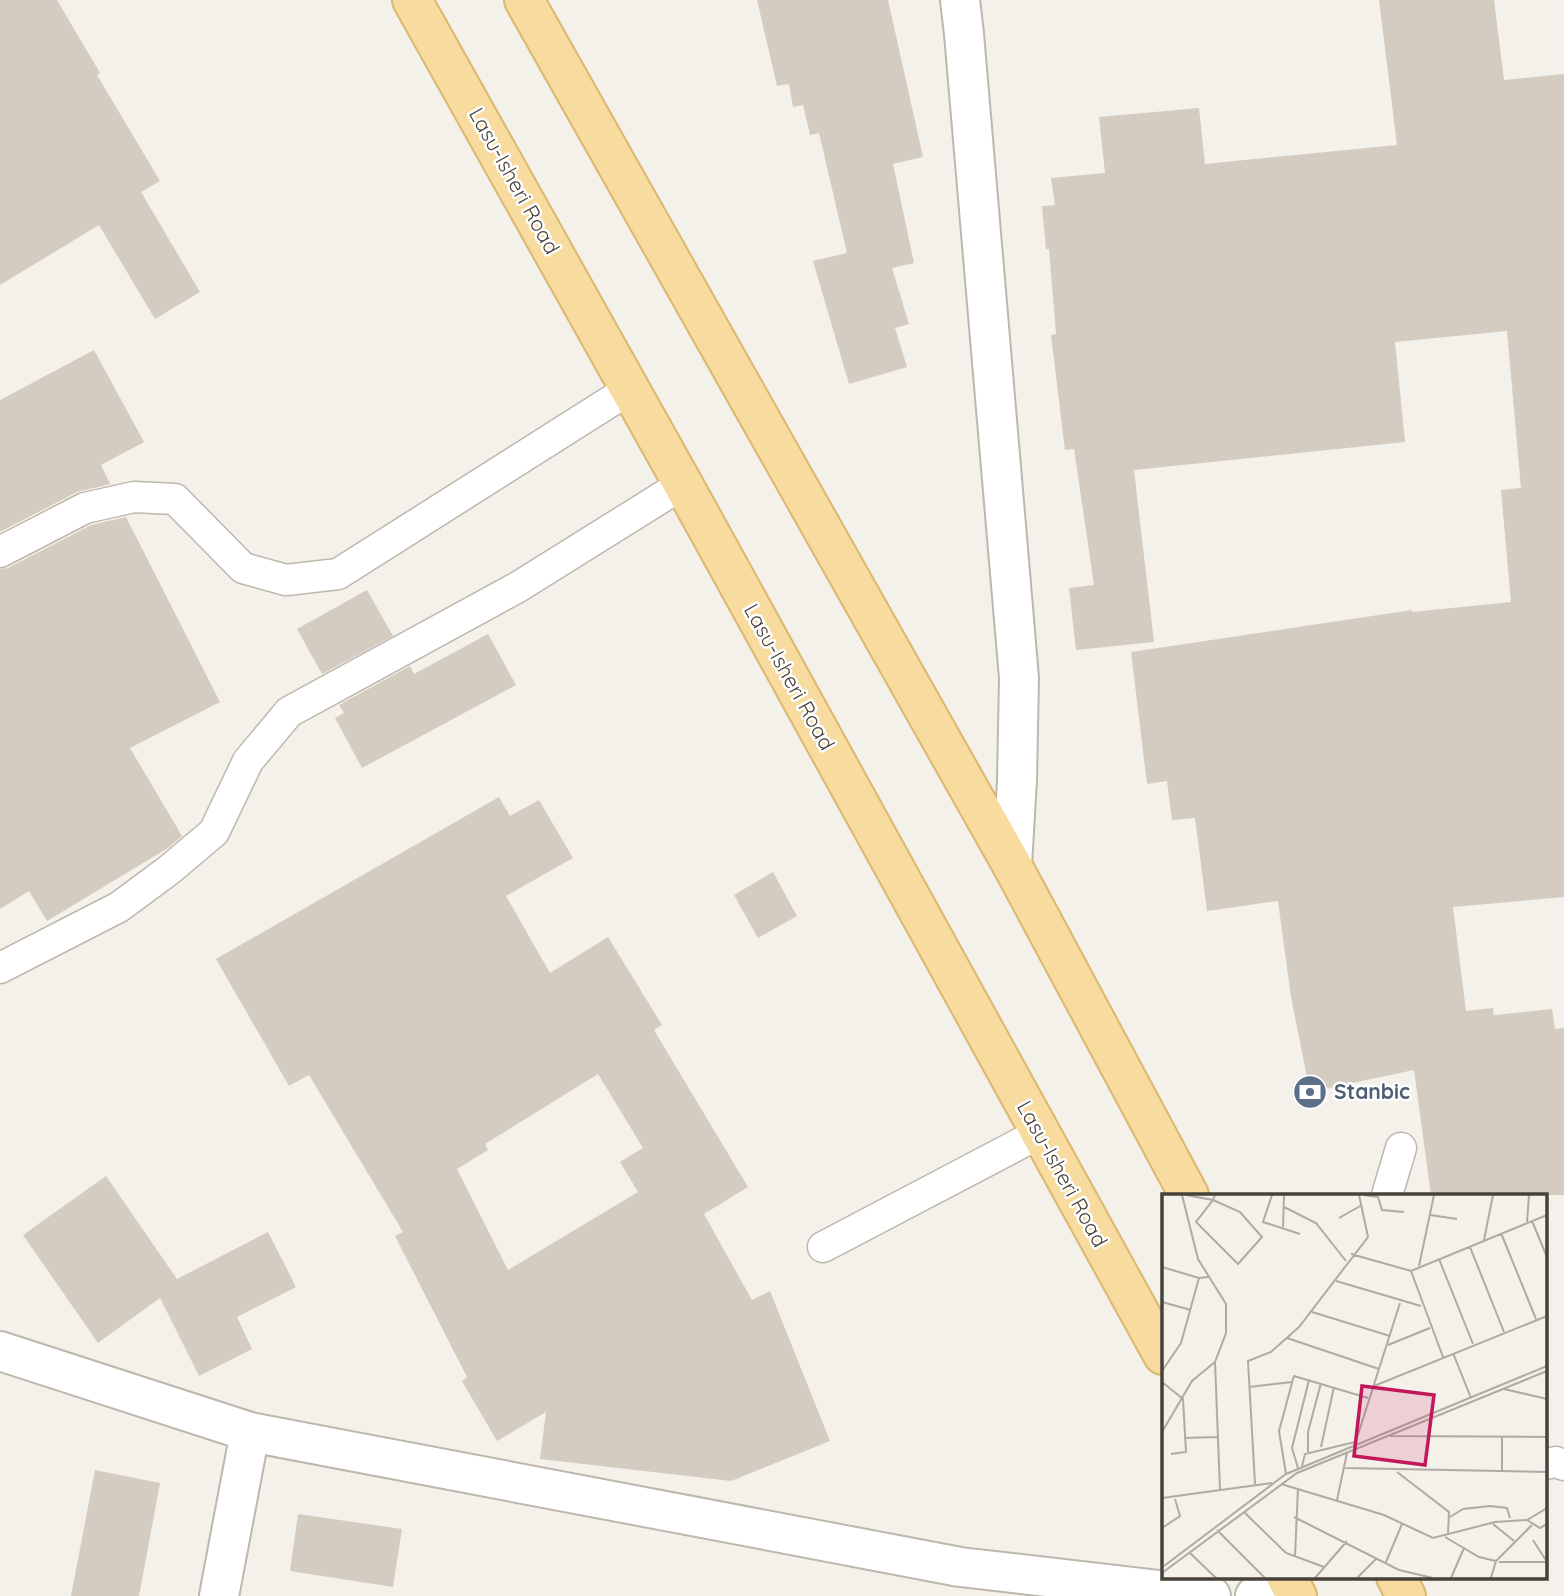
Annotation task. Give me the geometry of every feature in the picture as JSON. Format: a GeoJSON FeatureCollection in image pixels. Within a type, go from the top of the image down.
{"type":"FeatureCollection","features":[{"type":"Feature","properties":{"kind":"main road","name":"Lasu-Isheri Road"},"geometry":{"type":"LineString","coordinates":[[412,0],[683,484],[1162,1353]]}},
{"type":"Feature","properties":{"kind":"main road"},"geometry":{"type":"LineString","coordinates":[[524,0],[1012,865],[1188,1194]]}},
{"type":"Feature","properties":{"kind":"main road"},"geometry":{"type":"LineString","coordinates":[[1397,1578],[1406,1596]]}},
{"type":"Feature","properties":{"kind":"street"},"geometry":{"type":"LineString","coordinates":[[960,0],[1019,678],[1012,865]]}},
{"type":"Feature","properties":{"kind":"street"},"geometry":{"type":"LineString","coordinates":[[0,1350],[250,1432],[960,1567],[1211,1596]]}},
{"type":"Feature","properties":{"kind":"street"},"geometry":{"type":"LineString","coordinates":[[219,1596],[250,1432]]}},
{"type":"Feature","properties":{"kind":"street"},"geometry":{"type":"LineString","coordinates":[[1255,1596],[1292,1587]]}},
{"type":"Feature","properties":{"kind":"lane"},"geometry":{"type":"LineString","coordinates":[[0,552],[85,508],[134,497],[175,499],[243,568],[286,580],[338,574],[630,389]]}},
{"type":"Feature","properties":{"kind":"lane"},"geometry":{"type":"LineString","coordinates":[[0,968],[119,907],[214,832],[248,761],[289,712],[518,587],[683,484]]}},
{"type":"Feature","properties":{"kind":"lane"},"geometry":{"type":"LineString","coordinates":[[823,1247],[1040,1133]]}},
{"type":"Feature","properties":{"kind":"lane"},"geometry":{"type":"LineString","coordinates":[[1387,1194],[1401,1148]]}},
{"type":"Feature","properties":{"kind":"lane"},"geometry":{"type":"LineString","coordinates":[[1546,1464],[1556,1462],[1564,1465]]}},
{"type":"Feature","properties":{"kind":"building"},"geometry":{"type":"Polygon","coordinates":[[[0,0],[57,0],[100,73],[97,75],[160,181],[141,192],[200,292],[155,319],[99,225],[0,285],[0,0]]]}},
{"type":"Feature","properties":{"kind":"building"},"geometry":{"type":"Polygon","coordinates":[[[757,0],[888,0],[923,157],[893,164],[914,263],[892,268],[909,324],[895,328],[907,367],[849,384],[813,261],[847,253],[819,133],[810,135],[803,105],[793,107],[789,84],[777,86],[757,0]]]}},
{"type":"Feature","properties":{"kind":"building"},"geometry":{"type":"Polygon","coordinates":[[[1379,0],[1494,0],[1504,80],[1564,74],[1564,897],[1453,907],[1466,1011],[1493,1008],[1494,1015],[1552,1009],[1555,1029],[1564,1028],[1564,1195],[1431,1194],[1414,1070],[1310,1092],[1291,997],[1278,901],[1207,911],[1195,818],[1172,820],[1167,781],[1147,784],[1131,652],[1412,610],[1511,602],[1501,490],[1521,488],[1507,331],[1395,342],[1405,442],[1134,470],[1154,642],[1076,650],[1069,588],[1094,585],[1074,449],[1065,450],[1051,335],[1056,334],[1049,249],[1046,249],[1042,206],[1055,205],[1051,178],[1105,173],[1099,117],[1199,108],[1205,164],[1397,145],[1379,0]]]}},
{"type":"Feature","properties":{"kind":"building"},"geometry":{"type":"Polygon","coordinates":[[[94,350],[144,442],[101,465],[110,484],[77,492],[0,532],[0,400],[94,350]]]}},
{"type":"Feature","properties":{"kind":"building"},"geometry":{"type":"Polygon","coordinates":[[[126,517],[220,702],[130,748],[182,836],[168,848],[47,921],[29,891],[0,909],[0,569],[8,568],[91,525],[126,517]]]}},
{"type":"Feature","properties":{"kind":"building"},"geometry":{"type":"Polygon","coordinates":[[[367,590],[393,636],[322,674],[297,629],[367,590]]]}},
{"type":"Feature","properties":{"kind":"building"},"geometry":{"type":"Polygon","coordinates":[[[488,634],[516,685],[362,768],[335,718],[344,713],[339,705],[410,666],[414,674],[488,634]]]}},
{"type":"Feature","properties":{"kind":"building"},"geometry":{"type":"Polygon","coordinates":[[[499,797],[510,816],[539,800],[573,858],[506,896],[550,973],[608,937],[662,1025],[654,1030],[748,1187],[704,1214],[752,1300],[770,1291],[830,1441],[731,1481],[540,1459],[546,1412],[497,1441],[462,1381],[467,1377],[395,1236],[403,1232],[309,1075],[289,1086],[216,959],[499,797]],[[598,1074],[485,1144],[488,1150],[457,1169],[508,1270],[638,1192],[620,1162],[643,1148],[598,1074]]]}},
{"type":"Feature","properties":{"kind":"building"},"geometry":{"type":"Polygon","coordinates":[[[773,872],[797,916],[758,938],[734,895],[773,872]]]}},
{"type":"Feature","properties":{"kind":"building"},"geometry":{"type":"Polygon","coordinates":[[[106,1176],[177,1279],[268,1232],[296,1287],[237,1317],[252,1349],[199,1376],[160,1298],[98,1343],[23,1235],[106,1176]]]}},
{"type":"Feature","properties":{"kind":"building"},"geometry":{"type":"Polygon","coordinates":[[[95,1470],[160,1483],[139,1596],[71,1596],[95,1470]]]}},
{"type":"Feature","properties":{"kind":"building"},"geometry":{"type":"Polygon","coordinates":[[[298,1514],[402,1529],[393,1587],[290,1571],[298,1514]]]}},
{"type":"Feature","properties":{"kind":"place","name":"Stanbic"},"geometry":{"type":"Point","coordinates":[1310,1092]}}]}
